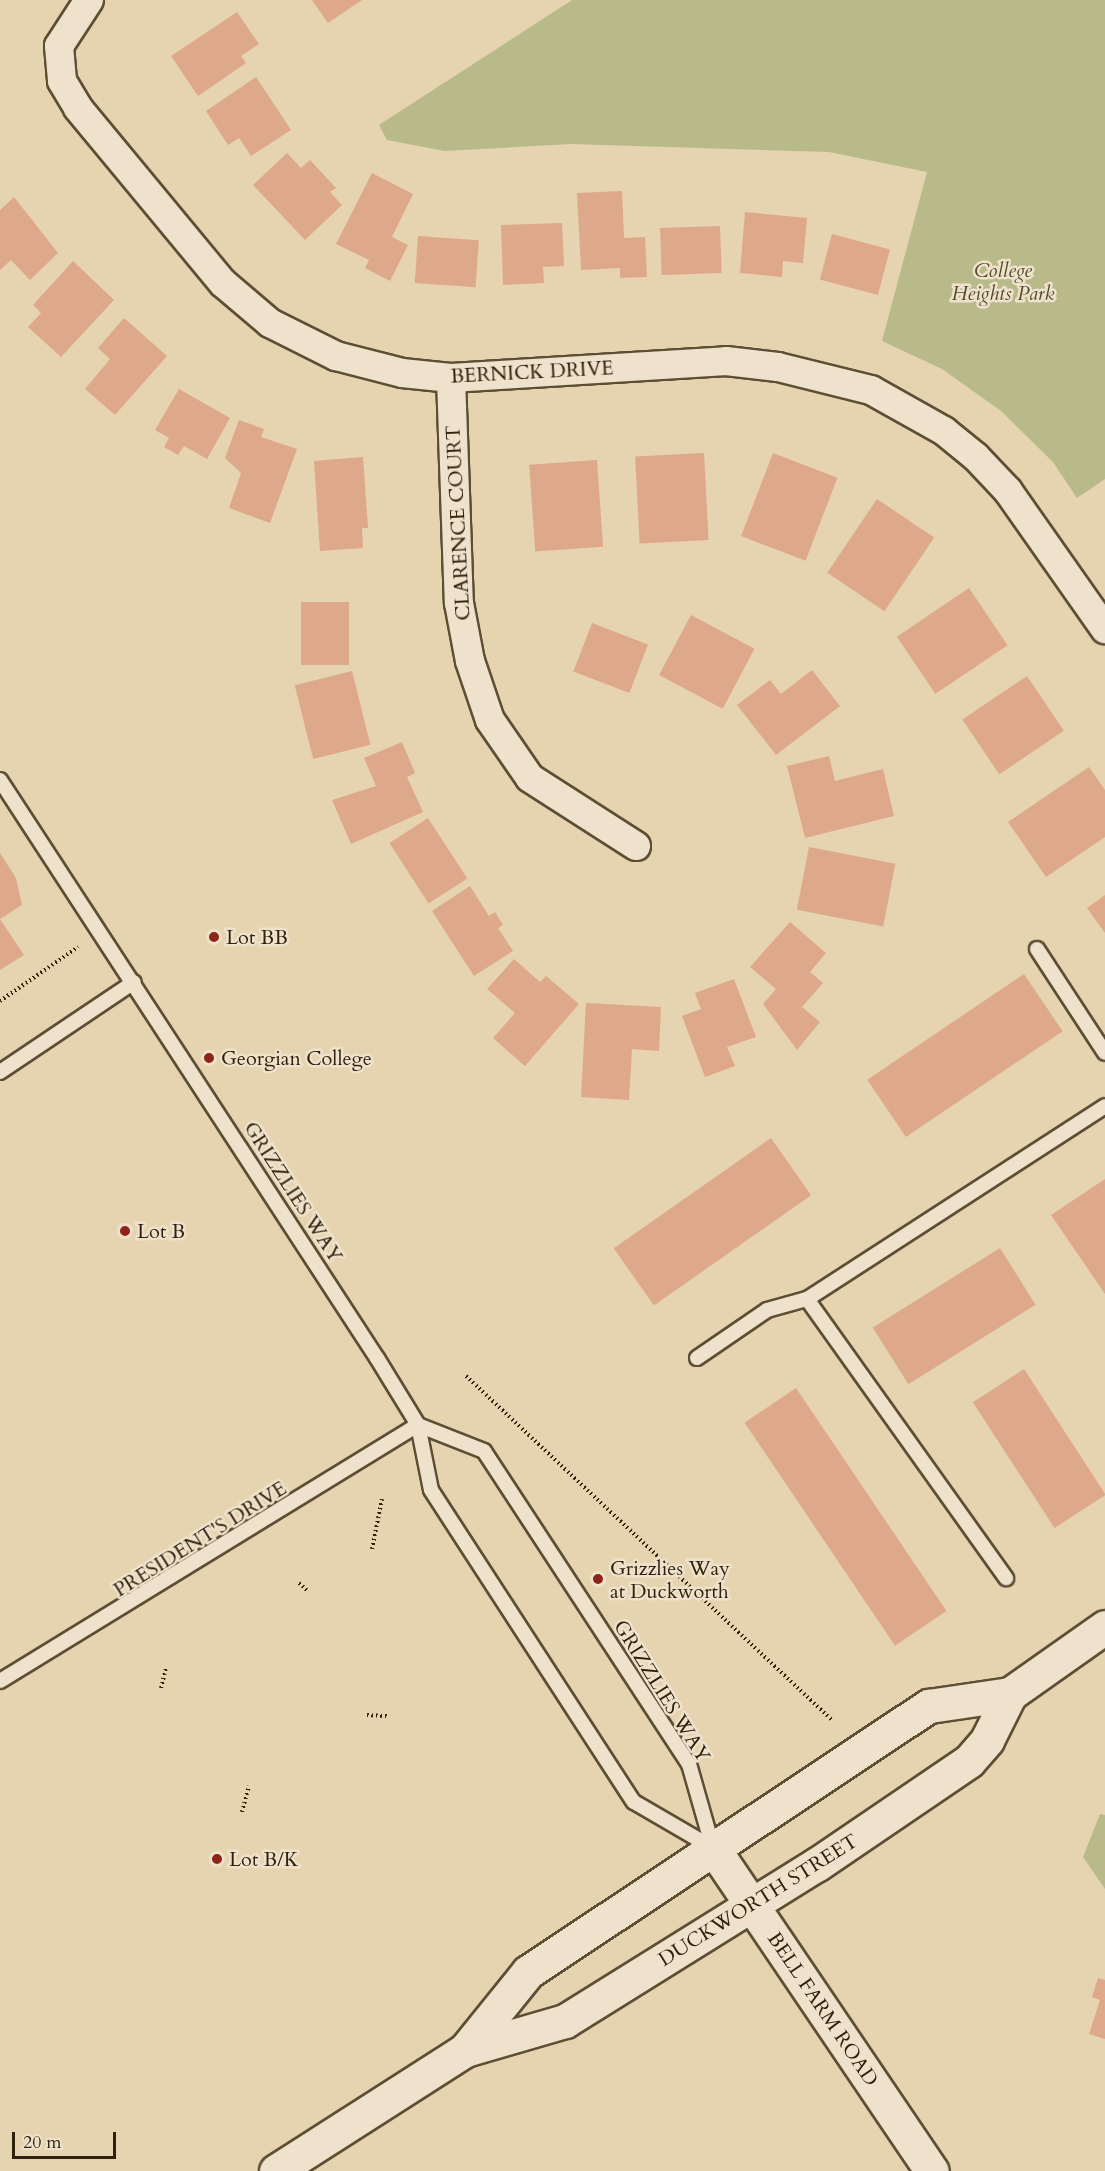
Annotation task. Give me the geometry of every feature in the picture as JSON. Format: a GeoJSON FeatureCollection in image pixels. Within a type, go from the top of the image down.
{"type":"FeatureCollection","features":[{"type":"Feature","properties":{"kind":"main road","name":"DUCKWORTH STREET"},"geometry":{"type":"LineString","coordinates":[[276,2171],[465,2049],[528,1972],[929,1706],[1010,1694],[1105,1627]]}},
{"type":"Feature","properties":{"kind":"main road","name":"DUCKWORTH STREET"},"geometry":{"type":"LineString","coordinates":[[465,2049],[522,2037],[565,2021],[753,1906],[969,1761],[987,1740],[1010,1694]]}},
{"type":"Feature","properties":{"kind":"main road","name":"BELL FARM ROAD"},"geometry":{"type":"LineString","coordinates":[[713,1848],[932,2171]]}},
{"type":"Feature","properties":{"kind":"street","name":"BERNICK DRIVE"},"geometry":{"type":"LineString","coordinates":[[89,0],[59,46],[62,81],[78,108],[223,283],[270,323],[336,356],[451,378],[726,361],[815,374],[870,390],[944,431],[976,457],[1015,499],[1105,629]]}},
{"type":"Feature","properties":{"kind":"street","name":"CLARENCE COURT"},"geometry":{"type":"LineString","coordinates":[[451,378],[459,603],[470,661],[490,720],[530,778],[636,846]]}},
{"type":"Feature","properties":{"kind":"lane","name":"GRIZZLIES WAY"},"geometry":{"type":"LineString","coordinates":[[0,780],[134,982],[418,1425],[431,1491],[634,1802],[713,1848]]}},
{"type":"Feature","properties":{"kind":"lane"},"geometry":{"type":"LineString","coordinates":[[1037,950],[1105,1053]]}},
{"type":"Feature","properties":{"kind":"lane"},"geometry":{"type":"LineString","coordinates":[[0,1072],[134,982]]}},
{"type":"Feature","properties":{"kind":"lane"},"geometry":{"type":"LineString","coordinates":[[697,1358],[767,1310],[807,1299],[1105,1106]]}},
{"type":"Feature","properties":{"kind":"lane"},"geometry":{"type":"LineString","coordinates":[[807,1299],[1006,1578]]}},
{"type":"Feature","properties":{"kind":"lane","name":"GRIZZLIES WAY"},"geometry":{"type":"LineString","coordinates":[[418,1425],[484,1451],[689,1764],[713,1848]]}},
{"type":"Feature","properties":{"kind":"lane","name":"PRESIDENT'S DRIVE"},"geometry":{"type":"LineString","coordinates":[[0,1681],[418,1425]]}},
{"type":"Feature","properties":{"kind":"path"},"geometry":{"type":"LineString","coordinates":[[0,1001],[80,949],[74,940]]}},
{"type":"Feature","properties":{"kind":"path"},"geometry":{"type":"LineString","coordinates":[[466,1376],[832,1720]]}},
{"type":"Feature","properties":{"kind":"path"},"geometry":{"type":"LineString","coordinates":[[372,1549],[382,1499]]}},
{"type":"Feature","properties":{"kind":"path"},"geometry":{"type":"LineString","coordinates":[[299,1583],[309,1592]]}},
{"type":"Feature","properties":{"kind":"path"},"geometry":{"type":"LineString","coordinates":[[160,1688],[166,1668]]}},
{"type":"Feature","properties":{"kind":"path"},"geometry":{"type":"LineString","coordinates":[[367,1715],[389,1716]]}},
{"type":"Feature","properties":{"kind":"path"},"geometry":{"type":"LineString","coordinates":[[242,1812],[249,1786]]}},
{"type":"Feature","properties":{"kind":"green space","name":"College Heights Park"},"geometry":{"type":"Polygon","coordinates":[[[572,0],[1105,0],[1105,479],[1077,498],[1053,462],[1001,411],[942,369],[882,341],[927,172],[829,152],[571,144],[445,151],[387,140],[379,125],[572,0]]]}},
{"type":"Feature","properties":{"kind":"green space"},"geometry":{"type":"Polygon","coordinates":[[[1100,1814],[1105,1815],[1105,1889],[1083,1857],[1100,1814]]]}},
{"type":"Feature","properties":{"kind":"building"},"geometry":{"type":"Polygon","coordinates":[[[312,0],[362,0],[328,23],[312,0]]]}},
{"type":"Feature","properties":{"kind":"building"},"geometry":{"type":"Polygon","coordinates":[[[237,12],[259,44],[241,56],[246,63],[198,96],[171,56],[237,12]]]}},
{"type":"Feature","properties":{"kind":"building"},"geometry":{"type":"Polygon","coordinates":[[[256,77],[291,130],[251,156],[239,138],[228,145],[206,111],[256,77]]]}},
{"type":"Feature","properties":{"kind":"building"},"geometry":{"type":"Polygon","coordinates":[[[287,153],[301,168],[310,160],[336,188],[330,192],[342,205],[305,240],[253,185],[287,153]]]}},
{"type":"Feature","properties":{"kind":"building"},"geometry":{"type":"Polygon","coordinates":[[[372,173],[413,194],[392,237],[408,245],[390,281],[365,268],[369,260],[336,244],[372,173]]]}},
{"type":"Feature","properties":{"kind":"building"},"geometry":{"type":"Polygon","coordinates":[[[622,191],[624,238],[645,237],[647,277],[620,278],[620,268],[581,270],[577,193],[622,191]]]}},
{"type":"Feature","properties":{"kind":"building"},"geometry":{"type":"Polygon","coordinates":[[[14,197],[58,253],[30,280],[11,260],[0,270],[0,210],[14,197]]]}},
{"type":"Feature","properties":{"kind":"building"},"geometry":{"type":"Polygon","coordinates":[[[745,212],[807,218],[803,263],[783,261],[782,277],[740,273],[745,212]]]}},
{"type":"Feature","properties":{"kind":"building"},"geometry":{"type":"Polygon","coordinates":[[[562,223],[564,266],[543,267],[544,283],[503,285],[501,225],[562,223]]]}},
{"type":"Feature","properties":{"kind":"building"},"geometry":{"type":"Polygon","coordinates":[[[720,226],[722,273],[662,275],[660,228],[720,226]]]}},
{"type":"Feature","properties":{"kind":"building"},"geometry":{"type":"Polygon","coordinates":[[[832,234],[890,250],[878,295],[820,279],[832,234]]]}},
{"type":"Feature","properties":{"kind":"building"},"geometry":{"type":"Polygon","coordinates":[[[418,236],[479,240],[476,287],[415,283],[418,236]]]}},
{"type":"Feature","properties":{"kind":"building"},"geometry":{"type":"Polygon","coordinates":[[[73,261],[114,300],[61,357],[28,327],[41,313],[33,305],[73,261]]]}},
{"type":"Feature","properties":{"kind":"building"},"geometry":{"type":"Polygon","coordinates":[[[124,318],[167,356],[115,415],[85,389],[110,359],[98,348],[124,318]]]}},
{"type":"Feature","properties":{"kind":"building"},"geometry":{"type":"Polygon","coordinates":[[[179,389],[230,418],[207,459],[184,446],[178,455],[164,447],[169,438],[155,430],[179,389]]]}},
{"type":"Feature","properties":{"kind":"building"},"geometry":{"type":"Polygon","coordinates":[[[239,420],[264,429],[261,437],[297,449],[270,523],[229,508],[241,473],[225,458],[239,420]]]}},
{"type":"Feature","properties":{"kind":"building"},"geometry":{"type":"Polygon","coordinates":[[[704,453],[709,540],[640,543],[635,457],[704,453]]]}},
{"type":"Feature","properties":{"kind":"building"},"geometry":{"type":"Polygon","coordinates":[[[773,453],[837,478],[806,561],[741,536],[773,453]]]}},
{"type":"Feature","properties":{"kind":"building"},"geometry":{"type":"Polygon","coordinates":[[[363,457],[368,528],[362,528],[363,548],[320,551],[314,461],[363,457]]]}},
{"type":"Feature","properties":{"kind":"building"},"geometry":{"type":"Polygon","coordinates":[[[597,460],[603,547],[535,552],[529,465],[597,460]]]}},
{"type":"Feature","properties":{"kind":"building"},"geometry":{"type":"Polygon","coordinates":[[[877,499],[934,538],[884,611],[827,573],[877,499]]]}},
{"type":"Feature","properties":{"kind":"building"},"geometry":{"type":"Polygon","coordinates":[[[969,588],[1008,645],[935,694],[897,637],[969,588]]]}},
{"type":"Feature","properties":{"kind":"building"},"geometry":{"type":"Polygon","coordinates":[[[301,602],[349,602],[349,665],[301,665],[301,602]]]}},
{"type":"Feature","properties":{"kind":"building"},"geometry":{"type":"Polygon","coordinates":[[[691,615],[755,649],[723,709],[659,675],[691,615]]]}},
{"type":"Feature","properties":{"kind":"building"},"geometry":{"type":"Polygon","coordinates":[[[592,623],[648,645],[629,693],[573,672],[592,623]]]}},
{"type":"Feature","properties":{"kind":"building"},"geometry":{"type":"Polygon","coordinates":[[[812,670],[840,706],[776,755],[737,705],[770,680],[781,694],[812,670]]]}},
{"type":"Feature","properties":{"kind":"building"},"geometry":{"type":"Polygon","coordinates":[[[352,671],[370,745],[313,759],[295,685],[352,671]]]}},
{"type":"Feature","properties":{"kind":"building"},"geometry":{"type":"Polygon","coordinates":[[[1027,676],[1064,731],[999,774],[962,720],[1027,676]]]}},
{"type":"Feature","properties":{"kind":"building"},"geometry":{"type":"Polygon","coordinates":[[[402,742],[415,773],[407,777],[423,812],[351,844],[332,800],[376,786],[364,758],[402,742]]]}},
{"type":"Feature","properties":{"kind":"building"},"geometry":{"type":"Polygon","coordinates":[[[829,756],[835,781],[883,769],[894,816],[805,838],[787,766],[829,756]]]}},
{"type":"Feature","properties":{"kind":"building"},"geometry":{"type":"Polygon","coordinates":[[[1089,767],[1105,790],[1105,837],[1046,877],[1008,822],[1089,767]]]}},
{"type":"Feature","properties":{"kind":"building"},"geometry":{"type":"Polygon","coordinates":[[[428,818],[467,878],[429,903],[389,843],[428,818]]]}},
{"type":"Feature","properties":{"kind":"building"},"geometry":{"type":"Polygon","coordinates":[[[809,847],[895,864],[883,927],[797,910],[809,847]]]}},
{"type":"Feature","properties":{"kind":"building"},"geometry":{"type":"Polygon","coordinates":[[[0,853],[16,878],[22,905],[0,919],[0,853]]]}},
{"type":"Feature","properties":{"kind":"building"},"geometry":{"type":"Polygon","coordinates":[[[470,886],[489,916],[495,912],[503,925],[498,928],[513,951],[474,976],[432,911],[470,886]]]}},
{"type":"Feature","properties":{"kind":"building"},"geometry":{"type":"Polygon","coordinates":[[[1105,895],[1105,933],[1087,908],[1105,895]]]}},
{"type":"Feature","properties":{"kind":"building"},"geometry":{"type":"Polygon","coordinates":[[[0,919],[24,955],[0,970],[0,919]]]}},
{"type":"Feature","properties":{"kind":"building"},"geometry":{"type":"Polygon","coordinates":[[[790,922],[826,953],[810,972],[823,983],[802,1007],[820,1022],[797,1050],[763,1004],[776,989],[750,967],[790,922]]]}},
{"type":"Feature","properties":{"kind":"building"},"geometry":{"type":"Polygon","coordinates":[[[514,959],[540,982],[546,976],[579,1004],[525,1066],[493,1038],[515,1013],[487,989],[514,959]]]}},
{"type":"Feature","properties":{"kind":"building"},"geometry":{"type":"Polygon","coordinates":[[[1024,974],[1063,1031],[906,1137],[867,1080],[1024,974]]]}},
{"type":"Feature","properties":{"kind":"building"},"geometry":{"type":"Polygon","coordinates":[[[734,979],[756,1037],[727,1047],[735,1066],[705,1077],[682,1016],[701,1009],[695,993],[734,979]]]}},
{"type":"Feature","properties":{"kind":"building"},"geometry":{"type":"Polygon","coordinates":[[[586,1003],[661,1007],[659,1051],[632,1049],[629,1100],[581,1097],[586,1003]]]}},
{"type":"Feature","properties":{"kind":"building"},"geometry":{"type":"Polygon","coordinates":[[[771,1138],[811,1195],[654,1305],[614,1248],[771,1138]]]}},
{"type":"Feature","properties":{"kind":"building"},"geometry":{"type":"Polygon","coordinates":[[[1105,1179],[1105,1294],[1051,1215],[1105,1179]]]}},
{"type":"Feature","properties":{"kind":"building"},"geometry":{"type":"Polygon","coordinates":[[[1000,1248],[1036,1305],[908,1384],[873,1327],[1000,1248]]]}},
{"type":"Feature","properties":{"kind":"building"},"geometry":{"type":"Polygon","coordinates":[[[1024,1369],[1105,1494],[1055,1528],[973,1402],[1024,1369]]]}},
{"type":"Feature","properties":{"kind":"building"},"geometry":{"type":"Polygon","coordinates":[[[796,1388],[946,1611],[895,1646],[745,1423],[796,1388]]]}},
{"type":"Feature","properties":{"kind":"building"},"geometry":{"type":"Polygon","coordinates":[[[1098,1978],[1105,1980],[1105,2039],[1089,2034],[1100,2000],[1092,1997],[1098,1978]]]}},
{"type":"Feature","properties":{"kind":"place","name":"Lot BB"},"geometry":{"type":"Point","coordinates":[214,937]}},
{"type":"Feature","properties":{"kind":"place","name":"Georgian College"},"geometry":{"type":"Point","coordinates":[209,1058]}},
{"type":"Feature","properties":{"kind":"place","name":"Lot B"},"geometry":{"type":"Point","coordinates":[125,1231]}},
{"type":"Feature","properties":{"kind":"place","name":"Grizzlies Way at Duckworth"},"geometry":{"type":"Point","coordinates":[598,1579]}},
{"type":"Feature","properties":{"kind":"place","name":"Lot B/K"},"geometry":{"type":"Point","coordinates":[217,1859]}}]}
